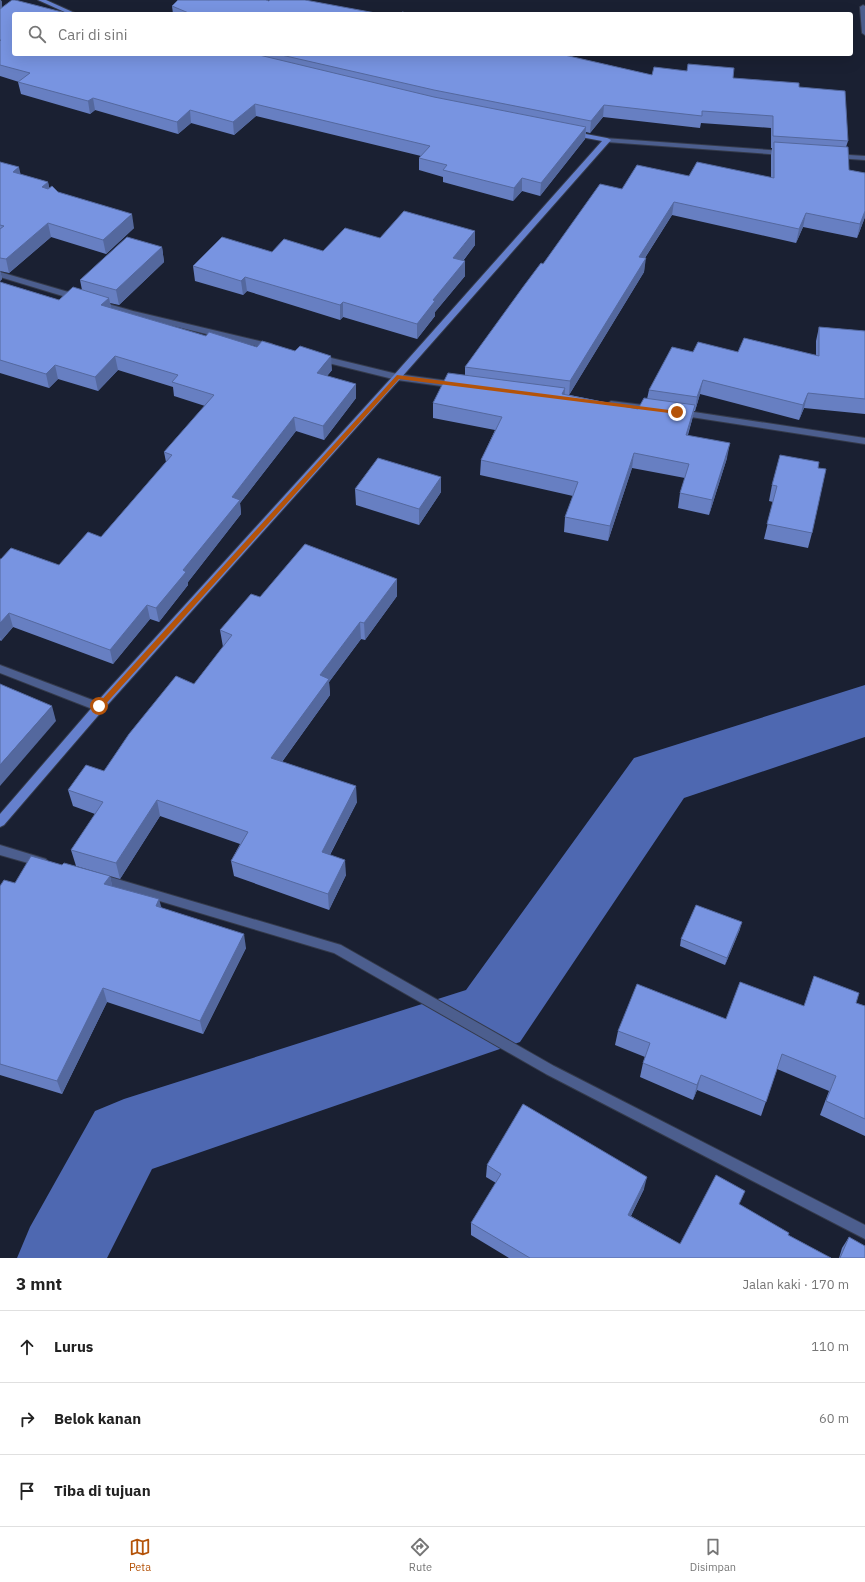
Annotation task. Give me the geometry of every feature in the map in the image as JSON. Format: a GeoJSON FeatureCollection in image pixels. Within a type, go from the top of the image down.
{"type":"FeatureCollection","features":[{"type":"Feature","properties":{"kind":"street"},"geometry":{"type":"LineString","coordinates":[[41,0],[69,12]]}},
{"type":"Feature","properties":{"kind":"street"},"geometry":{"type":"LineString","coordinates":[[863,7],[865,33]]}},
{"type":"Feature","properties":{"kind":"street"},"geometry":{"type":"LineString","coordinates":[[568,132],[607,140],[795,153]]}},
{"type":"Feature","properties":{"kind":"street"},"geometry":{"type":"LineString","coordinates":[[0,822],[99,706],[397,377],[607,140]]}},
{"type":"Feature","properties":{"kind":"street"},"geometry":{"type":"LineString","coordinates":[[826,155],[865,158]]}},
{"type":"Feature","properties":{"kind":"street"},"geometry":{"type":"LineString","coordinates":[[0,274],[131,313],[283,350]]}},
{"type":"Feature","properties":{"kind":"street"},"geometry":{"type":"LineString","coordinates":[[314,357],[397,377],[467,386]]}},
{"type":"Feature","properties":{"kind":"street"},"geometry":{"type":"LineString","coordinates":[[599,403],[665,411],[865,441]]}},
{"type":"Feature","properties":{"kind":"street"},"geometry":{"type":"LineString","coordinates":[[0,669],[99,706]]}},
{"type":"Feature","properties":{"kind":"street"},"geometry":{"type":"LineString","coordinates":[[0,850],[54,865]]}},
{"type":"Feature","properties":{"kind":"street"},"geometry":{"type":"LineString","coordinates":[[92,877],[337,949],[550,1070],[865,1232]]}},
{"type":"Feature","properties":{"kind":"building"},"geometry":{"type":"Polygon","coordinates":[[[12,0],[15,0],[62,12],[12,12],[12,56],[263,56],[434,97],[586,127],[541,183],[522,178],[514,188],[443,170],[447,165],[419,158],[430,146],[255,104],[233,122],[190,110],[177,122],[93,98],[88,101],[18,82],[30,73],[0,65],[0,9],[12,0]]]}},
{"type":"Feature","properties":{"kind":"building"},"geometry":{"type":"Polygon","coordinates":[[[178,0],[305,0],[370,12],[186,12],[172,6],[178,0]]]}},
{"type":"Feature","properties":{"kind":"building"},"geometry":{"type":"Polygon","coordinates":[[[286,56],[569,56],[652,75],[654,67],[687,71],[688,64],[734,68],[733,78],[799,83],[799,87],[845,91],[848,141],[773,136],[773,116],[702,111],[702,116],[604,105],[591,121],[434,90],[286,56]]]}},
{"type":"Feature","properties":{"kind":"building"},"geometry":{"type":"Polygon","coordinates":[[[774,142],[848,147],[849,170],[865,173],[865,211],[860,224],[806,213],[799,229],[674,202],[639,257],[646,258],[570,381],[465,367],[541,263],[543,264],[600,184],[622,189],[637,165],[689,176],[697,162],[774,178],[774,142]]]}},
{"type":"Feature","properties":{"kind":"building"},"geometry":{"type":"Polygon","coordinates":[[[0,162],[19,167],[13,172],[48,182],[42,187],[48,189],[52,186],[58,192],[132,214],[103,240],[48,223],[6,259],[0,258],[0,229],[4,226],[0,225],[0,162]]]}},
{"type":"Feature","properties":{"kind":"building"},"geometry":{"type":"Polygon","coordinates":[[[404,211],[475,231],[453,258],[465,261],[433,300],[435,301],[417,324],[343,302],[340,305],[245,277],[241,281],[193,266],[222,237],[272,252],[284,239],[323,251],[345,228],[380,238],[404,211]]]}},
{"type":"Feature","properties":{"kind":"building"},"geometry":{"type":"Polygon","coordinates":[[[127,237],[162,247],[116,290],[80,280],[127,237]]]}},
{"type":"Feature","properties":{"kind":"building"},"geometry":{"type":"Polygon","coordinates":[[[0,282],[59,300],[73,287],[109,298],[101,305],[206,336],[209,332],[257,347],[262,341],[295,351],[300,346],[331,356],[317,373],[356,384],[323,426],[294,417],[232,497],[240,500],[183,570],[186,572],[156,608],[147,605],[110,650],[9,613],[0,623],[0,559],[11,548],[59,565],[88,532],[101,537],[172,455],[164,452],[214,395],[172,382],[178,375],[115,356],[95,377],[55,365],[46,374],[0,360],[0,282]]]}},
{"type":"Feature","properties":{"kind":"building"},"geometry":{"type":"Polygon","coordinates":[[[819,327],[865,331],[865,399],[808,393],[803,405],[703,380],[697,397],[649,390],[672,347],[693,352],[698,342],[738,352],[744,338],[819,356],[819,327]]]}},
{"type":"Feature","properties":{"kind":"building"},"geometry":{"type":"Polygon","coordinates":[[[448,373],[565,388],[562,394],[638,409],[644,398],[695,405],[686,435],[730,443],[712,500],[680,493],[689,464],[634,453],[610,526],[565,517],[578,482],[481,460],[502,417],[433,403],[448,373]]]}},
{"type":"Feature","properties":{"kind":"building"},"geometry":{"type":"Polygon","coordinates":[[[780,455],[819,462],[818,468],[826,469],[812,533],[767,524],[777,486],[772,485],[780,455]]]}},
{"type":"Feature","properties":{"kind":"building"},"geometry":{"type":"Polygon","coordinates":[[[378,458],[441,477],[419,509],[355,489],[378,458]]]}},
{"type":"Feature","properties":{"kind":"building"},"geometry":{"type":"Polygon","coordinates":[[[305,544],[397,579],[364,623],[360,622],[320,675],[329,679],[271,758],[356,786],[322,852],[345,860],[328,894],[231,861],[248,832],[157,800],[116,863],[71,850],[103,802],[68,790],[86,765],[104,771],[129,734],[176,676],[194,684],[232,635],[220,630],[251,594],[260,597],[305,544]]]}},
{"type":"Feature","properties":{"kind":"building"},"geometry":{"type":"Polygon","coordinates":[[[0,684],[52,706],[0,765],[0,684]]]}},
{"type":"Feature","properties":{"kind":"building"},"geometry":{"type":"Polygon","coordinates":[[[31,856],[62,865],[64,863],[110,876],[104,884],[159,899],[156,906],[244,934],[200,1021],[103,988],[57,1081],[0,1064],[0,886],[4,880],[15,883],[31,856]]]}},
{"type":"Feature","properties":{"kind":"building"},"geometry":{"type":"Polygon","coordinates":[[[696,905],[742,922],[727,958],[681,939],[696,905]]]}},
{"type":"Feature","properties":{"kind":"building"},"geometry":{"type":"Polygon","coordinates":[[[814,976],[859,993],[856,1003],[865,1006],[865,1119],[826,1101],[836,1076],[782,1054],[766,1102],[701,1075],[697,1085],[643,1063],[650,1043],[618,1031],[637,984],[726,1019],[740,982],[804,1006],[814,976]]]}},
{"type":"Feature","properties":{"kind":"building"},"geometry":{"type":"Polygon","coordinates":[[[523,1104],[647,1177],[628,1215],[680,1244],[716,1175],[745,1191],[739,1204],[789,1233],[788,1235],[831,1258],[530,1258],[471,1223],[501,1174],[487,1165],[523,1104]]]}},
{"type":"Feature","properties":{"kind":"building"},"geometry":{"type":"Polygon","coordinates":[[[849,1237],[865,1246],[865,1258],[840,1258],[849,1237]]]}},
{"type":"Feature","properties":{"kind":"waterway"},"geometry":{"type":"LineString","coordinates":[[61,1258],[124,1139],[492,1017],[659,778],[865,711]]}},
{"type":"Feature","properties":{"kind":"route"},"geometry":{"type":"LineString","coordinates":[[99,706],[397,377],[677,412]]}}]}
